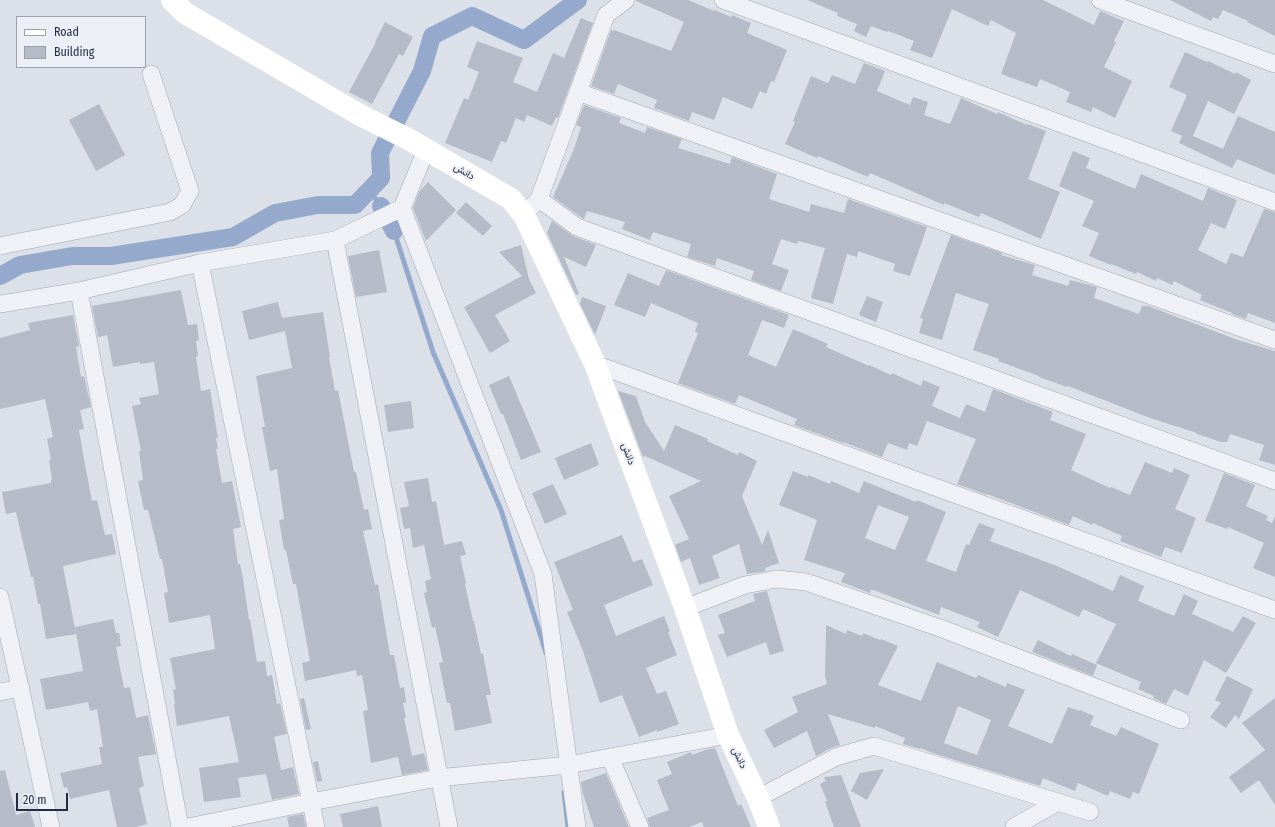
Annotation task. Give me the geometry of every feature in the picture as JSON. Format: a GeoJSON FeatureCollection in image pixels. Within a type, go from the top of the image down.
{"type":"FeatureCollection","features":[{"type":"Feature","properties":{"kind":"main road","name":"دانش"},"geometry":{"type":"LineString","coordinates":[[172,0],[185,13],[360,115],[418,145],[511,199],[524,215],[595,364],[685,608],[728,735],[758,798],[769,827]]}},
{"type":"Feature","properties":{"kind":"street"},"geometry":{"type":"LineString","coordinates":[[524,215],[539,199],[606,15],[626,0]]}},
{"type":"Feature","properties":{"kind":"street"},"geometry":{"type":"LineString","coordinates":[[723,0],[1275,202]]}},
{"type":"Feature","properties":{"kind":"street"},"geometry":{"type":"LineString","coordinates":[[1100,0],[1275,64]]}},
{"type":"Feature","properties":{"kind":"street"},"geometry":{"type":"LineString","coordinates":[[0,246],[170,212],[182,205],[190,191],[151,74]]}},
{"type":"Feature","properties":{"kind":"street"},"geometry":{"type":"LineString","coordinates":[[578,92],[1275,340]]}},
{"type":"Feature","properties":{"kind":"street"},"geometry":{"type":"LineString","coordinates":[[418,145],[402,208],[543,574],[577,827]]}},
{"type":"Feature","properties":{"kind":"street"},"geometry":{"type":"LineString","coordinates":[[539,199],[577,227],[1275,481]]}},
{"type":"Feature","properties":{"kind":"street"},"geometry":{"type":"LineString","coordinates":[[0,304],[79,291],[200,263],[335,240],[402,208]]}},
{"type":"Feature","properties":{"kind":"street"},"geometry":{"type":"LineString","coordinates":[[335,240],[438,778],[449,827]]}},
{"type":"Feature","properties":{"kind":"street"},"geometry":{"type":"LineString","coordinates":[[200,263],[316,827]]}},
{"type":"Feature","properties":{"kind":"street"},"geometry":{"type":"LineString","coordinates":[[79,291],[180,827]]}},
{"type":"Feature","properties":{"kind":"street"},"geometry":{"type":"LineString","coordinates":[[595,364],[1275,610]]}},
{"type":"Feature","properties":{"kind":"street"},"geometry":{"type":"LineString","coordinates":[[685,608],[745,585],[776,579],[806,582],[940,628],[1181,720]]}},
{"type":"Feature","properties":{"kind":"street"},"geometry":{"type":"LineString","coordinates":[[0,597],[51,827]]}},
{"type":"Feature","properties":{"kind":"street"},"geometry":{"type":"LineString","coordinates":[[0,692],[21,688]]}},
{"type":"Feature","properties":{"kind":"street"},"geometry":{"type":"LineString","coordinates":[[188,827],[438,778],[568,765],[728,735]]}},
{"type":"Feature","properties":{"kind":"street"},"geometry":{"type":"LineString","coordinates":[[758,798],[836,757],[874,746],[1090,812]]}},
{"type":"Feature","properties":{"kind":"street"},"geometry":{"type":"LineString","coordinates":[[610,756],[640,827]]}},
{"type":"Feature","properties":{"kind":"street"},"geometry":{"type":"LineString","coordinates":[[1014,827],[1058,802]]}},
{"type":"Feature","properties":{"kind":"building"},"geometry":{"type":"Polygon","coordinates":[[[636,0],[688,0],[714,11],[715,10],[731,17],[732,15],[751,23],[747,33],[787,50],[774,82],[771,81],[766,94],[760,91],[752,109],[723,97],[714,120],[692,112],[689,121],[654,108],[657,100],[618,84],[614,94],[591,86],[611,30],[671,51],[684,22],[636,0]]]}},
{"type":"Feature","properties":{"kind":"building"},"geometry":{"type":"Polygon","coordinates":[[[807,0],[1043,0],[1094,25],[1100,11],[1124,21],[1104,67],[1132,81],[1115,118],[1093,107],[1091,112],[1066,102],[1070,92],[1040,79],[1037,87],[1001,74],[1016,33],[991,20],[988,26],[952,9],[932,58],[910,50],[914,41],[888,31],[887,32],[871,26],[866,37],[854,31],[857,24],[837,16],[838,13],[807,0]]]}},
{"type":"Feature","properties":{"kind":"building"},"geometry":{"type":"Polygon","coordinates":[[[1170,0],[1275,0],[1275,36],[1247,22],[1248,21],[1223,10],[1218,19],[1213,17],[1211,21],[1170,0]]]}},
{"type":"Feature","properties":{"kind":"building"},"geometry":{"type":"Polygon","coordinates":[[[581,18],[593,23],[558,118],[556,117],[552,126],[527,115],[524,122],[516,118],[506,143],[501,141],[492,162],[445,143],[464,98],[468,100],[479,72],[467,67],[477,41],[523,58],[513,82],[537,92],[553,53],[564,58],[581,18]]]}},
{"type":"Feature","properties":{"kind":"building"},"geometry":{"type":"Polygon","coordinates":[[[385,22],[413,37],[403,56],[399,54],[372,104],[349,92],[385,22]]]}},
{"type":"Feature","properties":{"kind":"building"},"geometry":{"type":"Polygon","coordinates":[[[1185,52],[1235,74],[1236,72],[1251,80],[1234,114],[1208,101],[1193,136],[1223,149],[1238,116],[1275,132],[1275,175],[1237,159],[1232,168],[1179,143],[1182,136],[1171,131],[1187,95],[1169,87],[1185,52]]]}},
{"type":"Feature","properties":{"kind":"building"},"geometry":{"type":"Polygon","coordinates":[[[864,63],[885,71],[877,91],[910,105],[913,97],[928,102],[924,115],[950,124],[961,98],[997,114],[998,112],[1027,125],[1028,124],[1046,131],[1028,179],[1060,192],[1041,239],[981,213],[979,217],[944,203],[944,205],[870,173],[868,177],[785,144],[795,122],[793,121],[811,76],[828,83],[832,75],[855,84],[864,63]]]}},
{"type":"Feature","properties":{"kind":"building"},"geometry":{"type":"Polygon","coordinates":[[[99,104],[125,155],[96,171],[69,120],[99,104]]]}},
{"type":"Feature","properties":{"kind":"building"},"geometry":{"type":"Polygon","coordinates":[[[584,105],[621,118],[619,123],[645,133],[647,127],[682,139],[678,148],[730,164],[732,157],[777,174],[769,199],[809,212],[811,204],[844,213],[848,199],[927,227],[910,276],[893,271],[895,264],[858,251],[857,257],[847,254],[833,304],[811,298],[825,248],[798,241],[797,244],[781,239],[772,264],[789,270],[781,291],[751,280],[754,271],[717,258],[715,266],[687,257],[691,244],[653,232],[650,240],[622,229],[625,222],[587,211],[584,219],[582,218],[553,197],[574,149],[581,127],[576,125],[584,105]]]}},
{"type":"Feature","properties":{"kind":"building"},"geometry":{"type":"Polygon","coordinates":[[[1073,151],[1090,158],[1086,168],[1135,189],[1141,174],[1203,201],[1208,188],[1237,200],[1225,229],[1211,223],[1198,250],[1226,264],[1231,253],[1243,257],[1264,209],[1275,212],[1275,323],[1248,313],[1246,319],[1232,314],[1200,300],[1202,295],[1174,281],[1172,285],[1157,278],[1156,281],[1137,272],[1136,274],[1089,256],[1099,233],[1082,226],[1094,201],[1059,186],[1073,151]]]}},
{"type":"Feature","properties":{"kind":"building"},"geometry":{"type":"Polygon","coordinates":[[[428,182],[456,210],[426,241],[413,208],[419,192],[428,182]]]}},
{"type":"Feature","properties":{"kind":"building"},"geometry":{"type":"Polygon","coordinates":[[[466,202],[492,226],[483,236],[456,213],[466,202]]]}},
{"type":"Feature","properties":{"kind":"building"},"geometry":{"type":"Polygon","coordinates":[[[552,221],[573,236],[596,245],[586,267],[564,257],[579,294],[576,295],[547,233],[552,221]]]}},
{"type":"Feature","properties":{"kind":"building"},"geometry":{"type":"Polygon","coordinates":[[[951,235],[1002,253],[1001,255],[1035,265],[1032,275],[1068,286],[1070,280],[1097,287],[1094,298],[1139,314],[1142,306],[1148,306],[1238,340],[1275,351],[1275,465],[1259,460],[1264,445],[1230,434],[1227,442],[1221,442],[1150,418],[1068,386],[1067,387],[1039,377],[998,361],[999,359],[973,350],[989,304],[956,293],[942,340],[919,333],[923,319],[920,318],[951,235]]]}},
{"type":"Feature","properties":{"kind":"building"},"geometry":{"type":"Polygon","coordinates":[[[521,245],[529,279],[536,293],[495,315],[510,341],[490,353],[464,307],[522,276],[499,252],[521,245]]]}},
{"type":"Feature","properties":{"kind":"building"},"geometry":{"type":"Polygon","coordinates":[[[379,250],[387,292],[356,297],[348,256],[379,250]]]}},
{"type":"Feature","properties":{"kind":"building"},"geometry":{"type":"Polygon","coordinates":[[[666,270],[789,315],[784,328],[762,320],[748,355],[776,367],[793,329],[828,344],[826,347],[891,375],[892,373],[921,386],[923,380],[940,387],[932,406],[960,418],[966,404],[985,412],[993,389],[1053,412],[1050,420],[1086,434],[1071,470],[1110,488],[1111,487],[1130,495],[1145,462],[1172,473],[1174,468],[1190,475],[1175,509],[1196,518],[1182,553],[1165,547],[1161,557],[1120,541],[1122,536],[1093,523],[1092,525],[1073,516],[1069,525],[957,484],[976,439],[927,421],[917,446],[909,443],[907,450],[888,443],[882,457],[794,425],[797,419],[739,395],[735,404],[678,383],[698,333],[695,332],[698,323],[651,303],[645,317],[614,305],[628,273],[659,286],[666,270]]]}},
{"type":"Feature","properties":{"kind":"building"},"geometry":{"type":"Polygon","coordinates":[[[181,290],[188,325],[197,324],[199,340],[196,341],[198,356],[196,357],[201,391],[210,389],[218,438],[216,438],[218,449],[216,449],[222,483],[232,481],[241,527],[233,529],[238,564],[240,564],[243,579],[257,662],[265,661],[267,676],[272,675],[277,704],[280,703],[287,734],[274,737],[281,770],[293,767],[299,794],[272,800],[266,774],[238,778],[241,797],[204,802],[199,768],[239,762],[229,716],[177,726],[173,690],[176,689],[170,658],[215,649],[210,615],[169,623],[164,593],[168,592],[162,559],[160,559],[148,510],[144,510],[138,481],[143,480],[139,451],[141,451],[132,406],[141,404],[139,398],[159,394],[154,362],[140,364],[140,362],[113,367],[107,335],[98,337],[92,306],[181,290]]]}},
{"type":"Feature","properties":{"kind":"building"},"geometry":{"type":"Polygon","coordinates":[[[867,296],[883,302],[876,322],[859,315],[867,296]]]}},
{"type":"Feature","properties":{"kind":"building"},"geometry":{"type":"Polygon","coordinates":[[[582,297],[606,306],[595,335],[580,304],[582,297]]]}},
{"type":"Feature","properties":{"kind":"building"},"geometry":{"type":"Polygon","coordinates":[[[278,302],[282,318],[323,312],[335,391],[338,390],[354,472],[356,472],[364,510],[368,509],[372,529],[363,531],[375,585],[378,584],[390,655],[394,655],[400,688],[404,687],[406,702],[403,703],[406,718],[404,718],[412,756],[424,753],[428,770],[402,775],[398,757],[371,763],[363,711],[368,710],[362,675],[357,676],[356,670],[305,681],[302,663],[310,661],[296,584],[293,584],[286,550],[284,550],[279,520],[284,519],[277,469],[270,471],[262,427],[265,427],[256,376],[292,368],[285,331],[249,340],[242,311],[278,302]]]}},
{"type":"Feature","properties":{"kind":"building"},"geometry":{"type":"Polygon","coordinates":[[[73,315],[79,346],[76,347],[81,377],[84,376],[91,407],[80,410],[84,429],[79,430],[85,465],[92,501],[97,500],[105,535],[112,534],[116,554],[63,566],[76,634],[46,639],[40,604],[38,604],[33,577],[31,577],[16,512],[6,514],[2,492],[51,483],[52,480],[49,460],[51,460],[47,439],[53,437],[45,399],[0,409],[0,338],[30,330],[28,323],[73,315]]]}},
{"type":"Feature","properties":{"kind":"building"},"geometry":{"type":"Polygon","coordinates":[[[509,376],[541,452],[521,460],[503,414],[501,414],[489,385],[509,376]]]}},
{"type":"Feature","properties":{"kind":"building"},"geometry":{"type":"Polygon","coordinates":[[[618,391],[636,396],[645,422],[664,451],[675,425],[708,439],[707,441],[738,455],[739,452],[757,461],[742,496],[762,545],[768,530],[779,563],[765,568],[766,571],[747,574],[739,544],[712,556],[720,578],[699,585],[690,558],[681,562],[675,545],[689,539],[669,496],[701,481],[645,456],[643,457],[618,391]]]}},
{"type":"Feature","properties":{"kind":"building"},"geometry":{"type":"Polygon","coordinates":[[[411,401],[414,428],[388,432],[384,405],[411,401]]]}},
{"type":"Feature","properties":{"kind":"building"},"geometry":{"type":"Polygon","coordinates":[[[591,443],[599,465],[564,480],[555,458],[591,443]]]}},
{"type":"Feature","properties":{"kind":"building"},"geometry":{"type":"Polygon","coordinates":[[[793,471],[830,484],[831,481],[859,493],[864,481],[916,502],[917,500],[946,512],[926,561],[956,572],[966,544],[969,545],[979,523],[995,529],[990,541],[1057,566],[1113,591],[1120,575],[1144,586],[1138,601],[1174,616],[1184,594],[1198,601],[1192,614],[1233,632],[1243,616],[1256,623],[1226,673],[1204,660],[1188,696],[1174,689],[1166,704],[1153,698],[1154,696],[1138,689],[1141,682],[1096,663],[1116,624],[1083,609],[1079,617],[1020,590],[998,637],[977,627],[980,622],[941,607],[939,615],[871,589],[870,593],[841,582],[845,573],[804,560],[817,520],[779,505],[793,471]],[[878,505],[865,538],[895,550],[909,517],[878,505]]]}},
{"type":"Feature","properties":{"kind":"building"},"geometry":{"type":"Polygon","coordinates":[[[1224,473],[1255,485],[1246,506],[1268,516],[1266,520],[1272,523],[1275,516],[1275,577],[1253,568],[1264,543],[1228,527],[1227,529],[1205,521],[1224,473]]]}},
{"type":"Feature","properties":{"kind":"building"},"geometry":{"type":"Polygon","coordinates":[[[428,478],[432,502],[436,501],[444,545],[462,541],[466,555],[460,556],[465,584],[481,654],[483,654],[491,695],[486,695],[492,723],[455,731],[450,703],[447,703],[439,663],[443,662],[435,627],[432,628],[424,593],[427,592],[425,581],[431,579],[424,545],[413,548],[410,528],[404,529],[400,508],[409,506],[404,482],[428,478]]]}},
{"type":"Feature","properties":{"kind":"building"},"geometry":{"type":"Polygon","coordinates":[[[553,484],[567,514],[545,524],[532,493],[553,484]]]}},
{"type":"Feature","properties":{"kind":"building"},"geometry":{"type":"Polygon","coordinates":[[[622,535],[633,562],[642,559],[653,585],[604,605],[616,636],[664,616],[670,631],[668,632],[677,655],[646,668],[657,694],[666,691],[679,724],[639,737],[622,695],[600,703],[583,651],[567,612],[573,610],[554,562],[622,535]]]}},
{"type":"Feature","properties":{"kind":"building"},"geometry":{"type":"Polygon","coordinates":[[[767,591],[784,651],[770,655],[766,642],[727,657],[718,635],[725,633],[718,615],[755,601],[753,594],[767,591]]]}},
{"type":"Feature","properties":{"kind":"building"},"geometry":{"type":"Polygon","coordinates":[[[113,619],[116,633],[119,633],[121,646],[116,647],[124,688],[130,687],[136,718],[148,715],[156,754],[138,757],[144,786],[139,788],[147,824],[136,827],[117,827],[109,790],[70,799],[67,787],[64,788],[60,773],[102,764],[99,747],[103,747],[97,709],[90,711],[88,702],[46,710],[40,679],[83,671],[75,627],[113,619]]]}},
{"type":"Feature","properties":{"kind":"building"},"geometry":{"type":"Polygon","coordinates":[[[826,625],[846,634],[847,630],[862,636],[863,633],[898,646],[878,685],[921,701],[937,662],[976,678],[978,675],[1006,687],[1007,683],[1025,690],[1008,726],[1052,744],[1068,707],[1094,716],[1090,725],[1116,736],[1121,727],[1159,744],[1139,794],[1133,792],[1130,799],[1110,791],[1108,796],[1078,783],[1075,791],[1043,778],[1040,786],[903,744],[905,738],[875,726],[875,728],[828,714],[840,745],[816,756],[807,731],[774,748],[764,730],[798,712],[792,697],[827,684],[825,676],[826,625]],[[958,706],[944,743],[977,755],[991,720],[958,706]]]}},
{"type":"Feature","properties":{"kind":"building"},"geometry":{"type":"Polygon","coordinates":[[[1038,640],[1071,656],[1072,654],[1097,665],[1093,676],[1032,652],[1038,640]]]}},
{"type":"Feature","properties":{"kind":"building"},"geometry":{"type":"Polygon","coordinates":[[[1227,676],[1253,689],[1239,719],[1235,715],[1226,728],[1210,717],[1221,703],[1215,700],[1227,676]]]}},
{"type":"Feature","properties":{"kind":"building"},"geometry":{"type":"Polygon","coordinates":[[[304,698],[311,729],[306,730],[300,699],[304,698]]]}},
{"type":"Feature","properties":{"kind":"building"},"geometry":{"type":"Polygon","coordinates":[[[1275,698],[1275,805],[1259,780],[1241,793],[1229,777],[1265,750],[1242,723],[1275,698]]]}},
{"type":"Feature","properties":{"kind":"building"},"geometry":{"type":"Polygon","coordinates":[[[715,748],[738,806],[741,804],[751,827],[704,827],[702,822],[689,827],[650,827],[647,818],[669,810],[657,780],[672,774],[667,762],[691,752],[692,755],[715,748]]]}},
{"type":"Feature","properties":{"kind":"building"},"geometry":{"type":"Polygon","coordinates":[[[318,761],[322,781],[317,782],[313,762],[318,761]]]}},
{"type":"Feature","properties":{"kind":"building"},"geometry":{"type":"Polygon","coordinates":[[[884,769],[867,800],[851,791],[860,773],[884,769]]]}},
{"type":"Feature","properties":{"kind":"building"},"geometry":{"type":"Polygon","coordinates":[[[5,770],[16,815],[30,811],[35,827],[0,827],[0,771],[5,770]]]}},
{"type":"Feature","properties":{"kind":"building"},"geometry":{"type":"Polygon","coordinates":[[[606,773],[629,827],[594,827],[583,794],[581,782],[606,773]]]}},
{"type":"Feature","properties":{"kind":"building"},"geometry":{"type":"Polygon","coordinates":[[[841,775],[861,827],[834,827],[825,802],[827,801],[820,784],[826,781],[824,777],[841,775]]]}},
{"type":"Feature","properties":{"kind":"building"},"geometry":{"type":"Polygon","coordinates":[[[378,806],[382,827],[343,827],[340,814],[378,806]]]}},
{"type":"Feature","properties":{"kind":"building"},"geometry":{"type":"Polygon","coordinates":[[[303,814],[306,827],[289,827],[287,817],[303,814]]]}},
{"type":"Feature","properties":{"kind":"waterway"},"geometry":{"type":"LineString","coordinates":[[0,276],[20,265],[72,256],[111,256],[233,237],[275,213],[318,205],[355,205],[381,178],[380,153],[422,71],[432,36],[472,16],[524,40],[578,0]]}},
{"type":"Feature","properties":{"kind":"waterway"},"geometry":{"type":"LineString","coordinates":[[369,190],[381,206]]}},
{"type":"Feature","properties":{"kind":"waterway"},"geometry":{"type":"LineString","coordinates":[[381,206],[394,231]]}},
{"type":"Feature","properties":{"kind":"waterway"},"geometry":{"type":"LineString","coordinates":[[394,231],[433,352],[501,510],[546,653]]}},
{"type":"Feature","properties":{"kind":"waterway"},"geometry":{"type":"LineString","coordinates":[[564,792],[568,827]]}}]}
